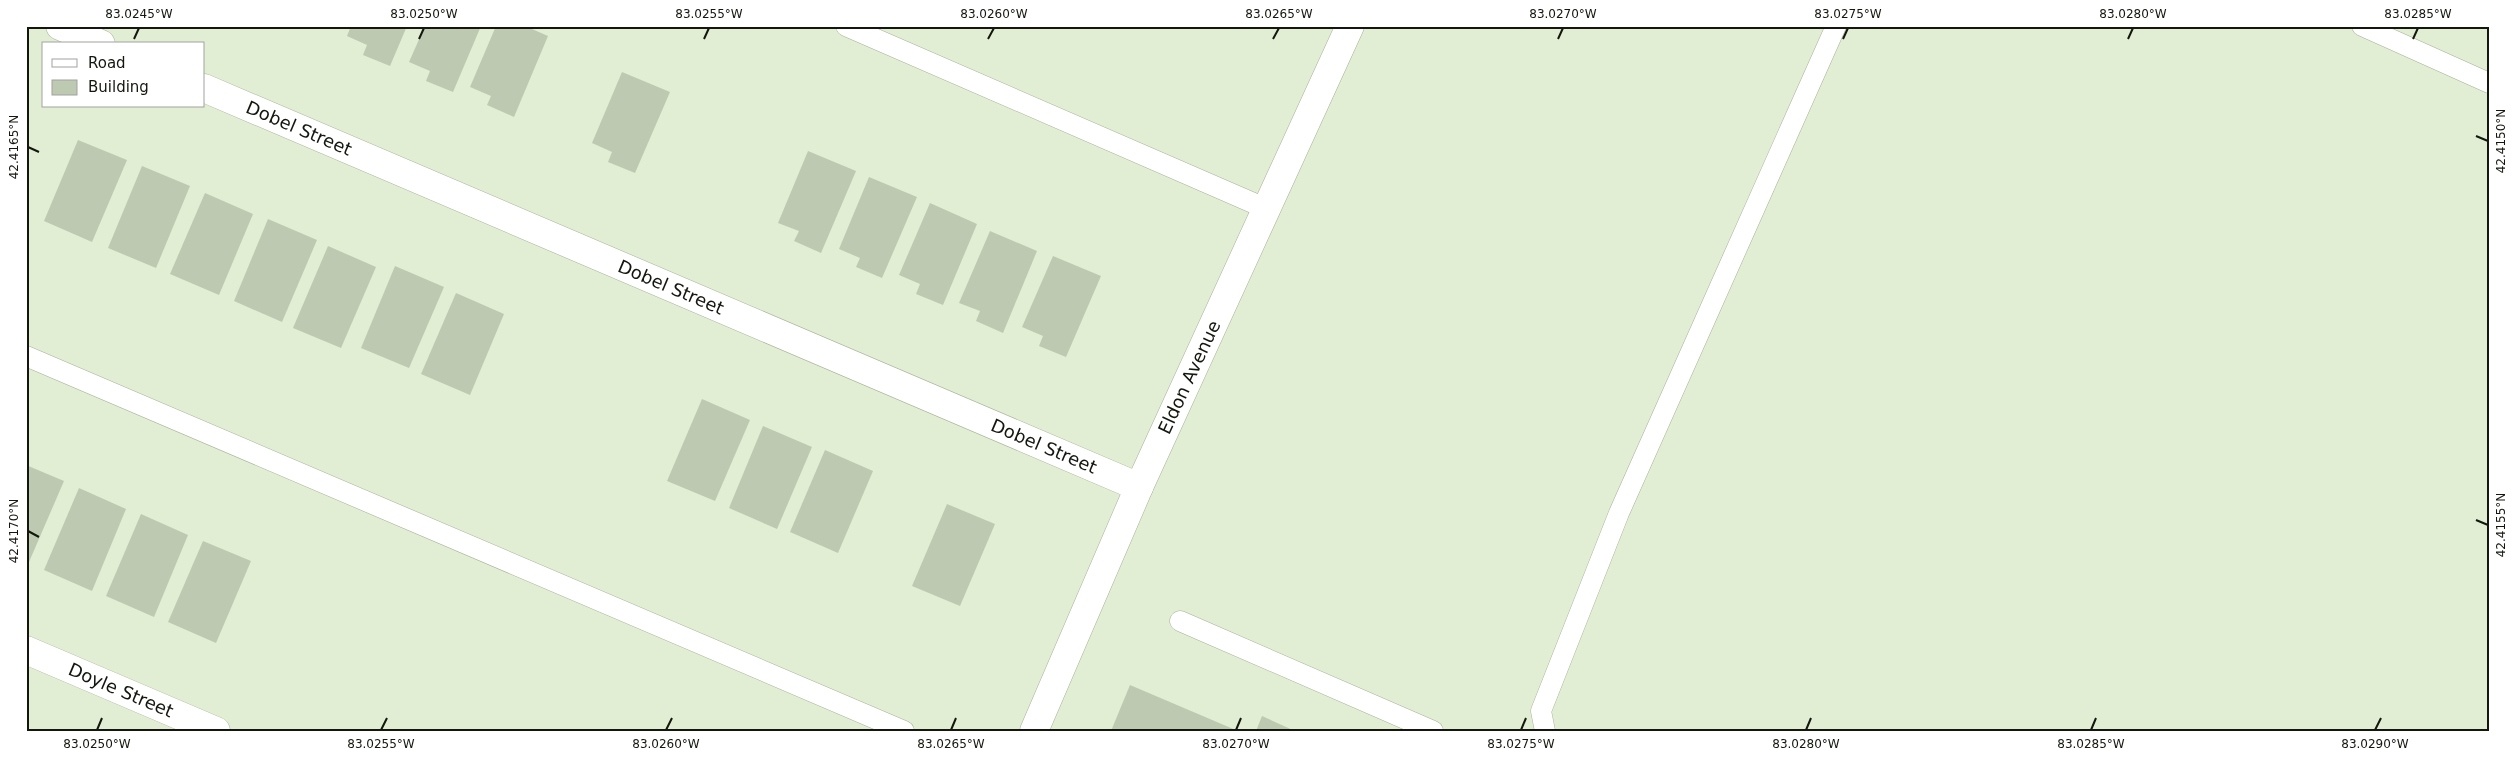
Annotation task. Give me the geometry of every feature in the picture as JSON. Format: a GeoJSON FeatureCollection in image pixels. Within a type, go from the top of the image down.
{"type":"FeatureCollection","features":[{"type":"Feature","properties":{"kind":"street"},"geometry":{"type":"LineString","coordinates":[[60,26],[96,42]]}},
{"type":"Feature","properties":{"kind":"street","name":"Eldon Avenue"},"geometry":{"type":"LineString","coordinates":[[1034,731],[1139,487],[1350,26]]}},
{"type":"Feature","properties":{"kind":"street","name":"Dobel Street"},"geometry":{"type":"LineString","coordinates":[[205,88],[1139,487]]}},
{"type":"Feature","properties":{"kind":"street","name":"Doyle Street"},"geometry":{"type":"LineString","coordinates":[[26,650],[216,731]]}},
{"type":"Feature","properties":{"kind":"lane"},"geometry":{"type":"LineString","coordinates":[[846,26],[1267,209]]}},
{"type":"Feature","properties":{"kind":"lane"},"geometry":{"type":"LineString","coordinates":[[1545,731],[1541,712],[1619,513],[1836,26]]}},
{"type":"Feature","properties":{"kind":"lane"},"geometry":{"type":"LineString","coordinates":[[2362,26],[2489,83]]}},
{"type":"Feature","properties":{"kind":"lane"},"geometry":{"type":"LineString","coordinates":[[26,356],[904,731]]}},
{"type":"Feature","properties":{"kind":"lane"},"geometry":{"type":"LineString","coordinates":[[1180,621],[1433,731]]}},
{"type":"Feature","properties":{"kind":"building"},"geometry":{"type":"Polygon","coordinates":[[[351,26],[407,26],[390,66],[363,55],[367,45],[347,36],[351,26]]]}},
{"type":"Feature","properties":{"kind":"building"},"geometry":{"type":"Polygon","coordinates":[[[425,26],[481,26],[453,92],[426,81],[430,71],[409,62],[425,26]]]}},
{"type":"Feature","properties":{"kind":"building"},"geometry":{"type":"Polygon","coordinates":[[[496,26],[525,26],[548,36],[514,117],[487,105],[491,96],[470,87],[496,26]]]}},
{"type":"Feature","properties":{"kind":"building"},"geometry":{"type":"Polygon","coordinates":[[[622,72],[670,92],[635,173],[608,162],[612,152],[592,143],[622,72]]]}},
{"type":"Feature","properties":{"kind":"building"},"geometry":{"type":"Polygon","coordinates":[[[78,140],[127,160],[92,242],[44,221],[78,140]]]}},
{"type":"Feature","properties":{"kind":"building"},"geometry":{"type":"Polygon","coordinates":[[[808,151],[856,171],[821,253],[794,241],[799,231],[778,223],[808,151]]]}},
{"type":"Feature","properties":{"kind":"building"},"geometry":{"type":"Polygon","coordinates":[[[142,166],[190,186],[156,268],[108,248],[142,166]]]}},
{"type":"Feature","properties":{"kind":"building"},"geometry":{"type":"Polygon","coordinates":[[[869,177],[917,197],[882,278],[856,267],[860,258],[839,249],[869,177]]]}},
{"type":"Feature","properties":{"kind":"building"},"geometry":{"type":"Polygon","coordinates":[[[205,193],[253,214],[219,295],[170,274],[205,193]]]}},
{"type":"Feature","properties":{"kind":"building"},"geometry":{"type":"Polygon","coordinates":[[[930,203],[977,224],[943,305],[916,294],[920,284],[899,275],[930,203]]]}},
{"type":"Feature","properties":{"kind":"building"},"geometry":{"type":"Polygon","coordinates":[[[268,219],[317,240],[282,322],[234,301],[268,219]]]}},
{"type":"Feature","properties":{"kind":"building"},"geometry":{"type":"Polygon","coordinates":[[[990,231],[1037,251],[1003,333],[976,321],[980,311],[959,303],[990,231]]]}},
{"type":"Feature","properties":{"kind":"building"},"geometry":{"type":"Polygon","coordinates":[[[328,246],[376,267],[341,348],[293,328],[328,246]]]}},
{"type":"Feature","properties":{"kind":"building"},"geometry":{"type":"Polygon","coordinates":[[[1053,256],[1101,276],[1066,357],[1039,346],[1043,336],[1022,327],[1053,256]]]}},
{"type":"Feature","properties":{"kind":"building"},"geometry":{"type":"Polygon","coordinates":[[[395,266],[444,287],[409,368],[361,348],[395,266]]]}},
{"type":"Feature","properties":{"kind":"building"},"geometry":{"type":"Polygon","coordinates":[[[456,293],[504,314],[470,395],[421,374],[456,293]]]}},
{"type":"Feature","properties":{"kind":"building"},"geometry":{"type":"Polygon","coordinates":[[[702,399],[750,420],[715,501],[667,481],[702,399]]]}},
{"type":"Feature","properties":{"kind":"building"},"geometry":{"type":"Polygon","coordinates":[[[763,426],[812,447],[777,529],[729,508],[763,426]]]}},
{"type":"Feature","properties":{"kind":"building"},"geometry":{"type":"Polygon","coordinates":[[[825,450],[873,471],[838,553],[790,532],[825,450]]]}},
{"type":"Feature","properties":{"kind":"building"},"geometry":{"type":"Polygon","coordinates":[[[26,465],[64,481],[29,562],[26,561],[26,465]]]}},
{"type":"Feature","properties":{"kind":"building"},"geometry":{"type":"Polygon","coordinates":[[[79,488],[126,509],[92,591],[44,570],[79,488]]]}},
{"type":"Feature","properties":{"kind":"building"},"geometry":{"type":"Polygon","coordinates":[[[947,504],[995,524],[960,606],[912,586],[947,504]]]}},
{"type":"Feature","properties":{"kind":"building"},"geometry":{"type":"Polygon","coordinates":[[[141,514],[188,535],[154,617],[106,596],[141,514]]]}},
{"type":"Feature","properties":{"kind":"building"},"geometry":{"type":"Polygon","coordinates":[[[203,541],[251,561],[216,643],[168,622],[203,541]]]}},
{"type":"Feature","properties":{"kind":"building"},"geometry":{"type":"Polygon","coordinates":[[[1130,685],[1238,731],[1111,731],[1130,685]]]}},
{"type":"Feature","properties":{"kind":"building"},"geometry":{"type":"Polygon","coordinates":[[[1262,716],[1295,731],[1256,731],[1262,716]]]}}]}
